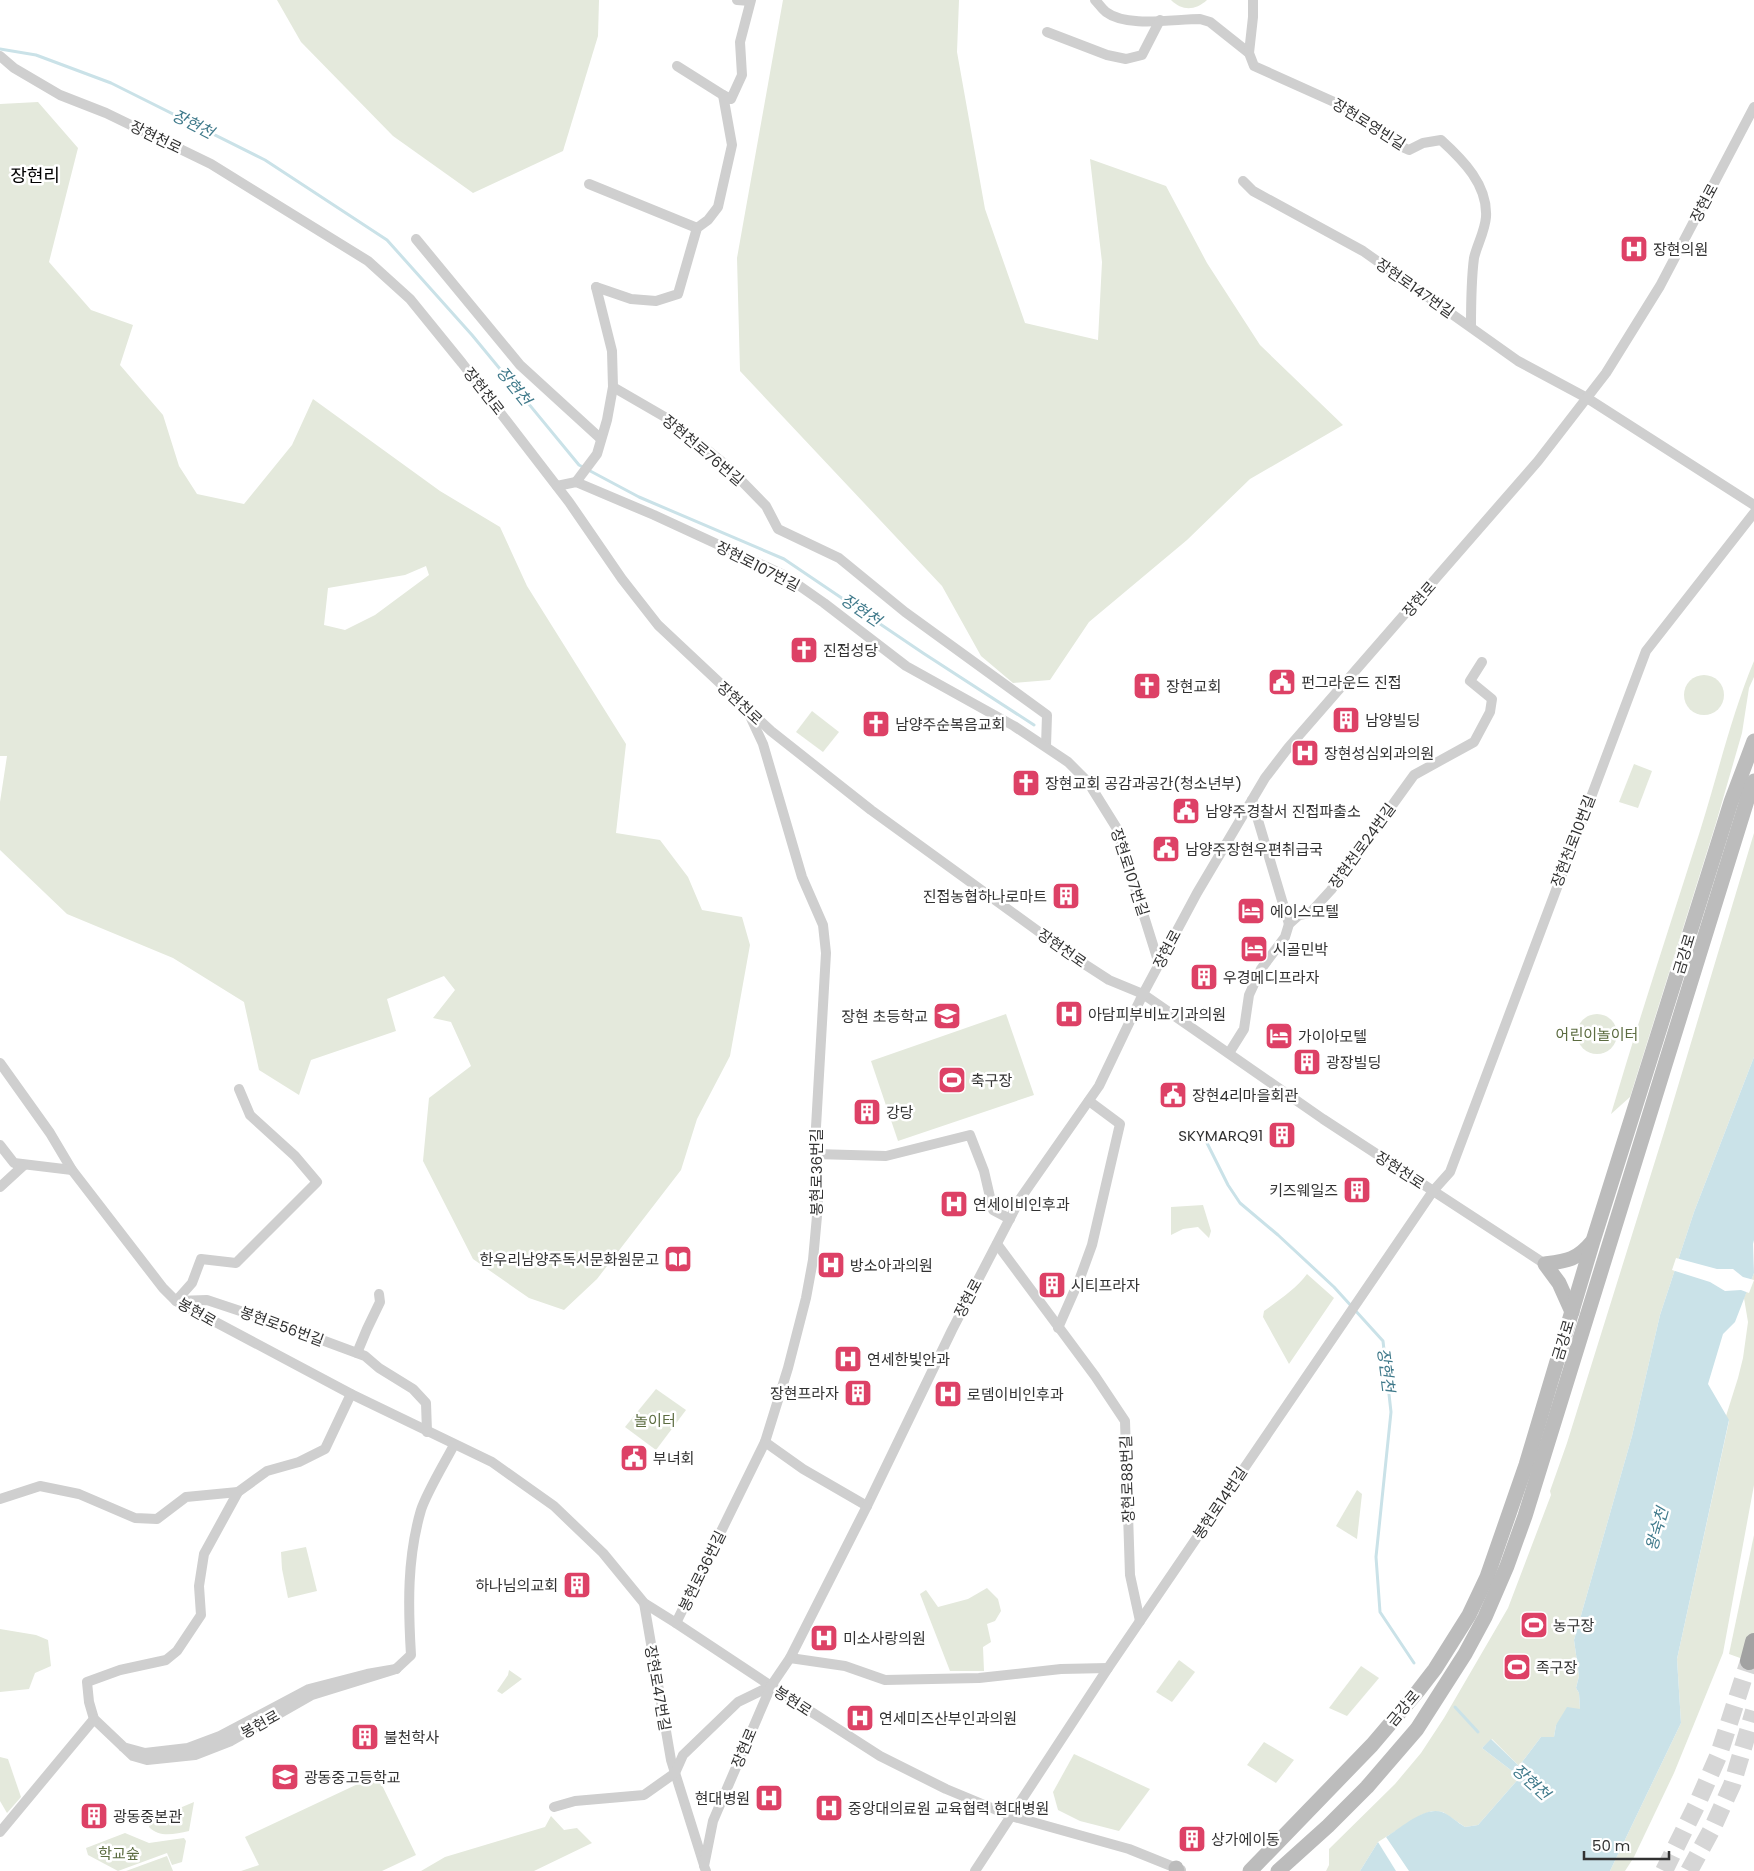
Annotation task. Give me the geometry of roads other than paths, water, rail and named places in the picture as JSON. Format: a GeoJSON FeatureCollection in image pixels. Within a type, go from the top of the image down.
{"type":"FeatureCollection","features":[{"type":"Feature","properties":{"kind":"highway"},"geometry":{"type":"LineString","coordinates":[[1749,1662],[1754,1642]]}},
{"type":"Feature","properties":{"kind":"main road","name":"금강로"},"geometry":{"type":"LineString","coordinates":[[1250,1871],[1372,1745],[1418,1691],[1435,1669],[1469,1615],[1487,1577],[1526,1465],[1593,1241],[1731,802],[1754,741]]}},
{"type":"Feature","properties":{"kind":"main road","name":"금강로"},"geometry":{"type":"LineString","coordinates":[[1278,1871],[1328,1826],[1367,1787],[1406,1743],[1465,1654],[1485,1617],[1507,1566],[1525,1516],[1754,781]]}},
{"type":"Feature","properties":{"kind":"main road"},"geometry":{"type":"LineString","coordinates":[[1572,1312],[1559,1283],[1545,1264],[1569,1261],[1582,1254],[1593,1241]]}},
{"type":"Feature","properties":{"kind":"street"},"geometry":{"type":"LineString","coordinates":[[677,66],[732,99],[742,75],[740,42],[750,1],[737,0]]}},
{"type":"Feature","properties":{"kind":"street"},"geometry":{"type":"LineString","coordinates":[[1096,0],[1104,11],[1114,17],[1132,20],[1200,19],[1210,22],[1250,52]]}},
{"type":"Feature","properties":{"kind":"street"},"geometry":{"type":"LineString","coordinates":[[1250,52],[1253,0]]}},
{"type":"Feature","properties":{"kind":"street"},"geometry":{"type":"LineString","coordinates":[[1047,32],[1107,55],[1126,59],[1142,55],[1160,20]]}},
{"type":"Feature","properties":{"kind":"street","name":"장현로영빈길"},"geometry":{"type":"LineString","coordinates":[[1250,52],[1254,66],[1343,106],[1400,146],[1409,150],[1423,143],[1441,140],[1476,178],[1483,198],[1486,218],[1474,257],[1471,327]]}},
{"type":"Feature","properties":{"kind":"street","name":"장현천로"},"geometry":{"type":"LineString","coordinates":[[0,56],[14,68],[60,95],[106,113],[211,164],[368,261],[410,299],[557,486],[622,579],[658,624],[771,731],[871,810],[1075,958],[1109,980],[1143,994],[1323,1119],[1545,1264]]}},
{"type":"Feature","properties":{"kind":"street"},"geometry":{"type":"LineString","coordinates":[[557,486],[579,479],[597,454],[613,387],[612,351],[596,287],[631,299],[656,301],[678,294],[696,228],[708,220],[718,207],[732,145],[723,95]]}},
{"type":"Feature","properties":{"kind":"street","name":"장현로"},"geometry":{"type":"LineString","coordinates":[[705,1869],[713,1821],[771,1686],[790,1658],[867,1506],[952,1330],[1020,1199],[1099,1086],[1143,994],[1197,893],[1265,778],[1288,748],[1532,468],[1606,373],[1660,286],[1754,107]]}},
{"type":"Feature","properties":{"kind":"street","name":"장현로147번길"},"geometry":{"type":"LineString","coordinates":[[1243,181],[1253,191],[1362,251],[1518,361],[1587,398]]}},
{"type":"Feature","properties":{"kind":"street"},"geometry":{"type":"LineString","coordinates":[[589,184],[696,228]]}},
{"type":"Feature","properties":{"kind":"street"},"geometry":{"type":"LineString","coordinates":[[416,239],[520,365],[601,439]]}},
{"type":"Feature","properties":{"kind":"street","name":"장현천로76번길"},"geometry":{"type":"LineString","coordinates":[[613,387],[670,420],[727,466],[766,506],[778,529],[839,558],[905,612],[1047,715],[1046,746]]}},
{"type":"Feature","properties":{"kind":"street"},"geometry":{"type":"LineString","coordinates":[[1587,398],[1754,505]]}},
{"type":"Feature","properties":{"kind":"street","name":"장현로107번길"},"geometry":{"type":"LineString","coordinates":[[579,479],[784,575],[906,666],[980,706],[1046,746],[1068,762],[1088,782],[1116,827],[1160,964]]}},
{"type":"Feature","properties":{"kind":"street","name":"장현천로10번길"},"geometry":{"type":"LineString","coordinates":[[1433,1191],[1450,1172],[1646,651],[1754,513]]}},
{"type":"Feature","properties":{"kind":"street","name":"장현천로24번길"},"geometry":{"type":"LineString","coordinates":[[1290,924],[1300,915],[1310,914],[1331,890],[1414,775],[1474,742],[1490,712],[1492,699],[1470,682],[1482,662]]}},
{"type":"Feature","properties":{"kind":"street","name":"봉현로36번길"},"geometry":{"type":"LineString","coordinates":[[676,1622],[765,1442],[788,1368],[806,1298],[818,1205],[816,1154],[826,953],[823,925],[802,877],[761,741],[747,709]]}},
{"type":"Feature","properties":{"kind":"street"},"geometry":{"type":"LineString","coordinates":[[761,741],[771,731]]}},
{"type":"Feature","properties":{"kind":"street"},"geometry":{"type":"LineString","coordinates":[[1229,1054],[1244,1029],[1248,995],[1261,969],[1285,938],[1290,924],[1252,800]]}},
{"type":"Feature","properties":{"kind":"street","name":"봉현로"},"geometry":{"type":"LineString","coordinates":[[0,1063],[50,1133],[72,1170],[163,1288],[176,1301],[351,1394],[492,1462],[554,1506],[603,1553],[644,1603],[880,1756],[946,1789],[1011,1816],[1129,1849],[1179,1870]]}},
{"type":"Feature","properties":{"kind":"street"},"geometry":{"type":"LineString","coordinates":[[176,1301],[192,1283],[201,1259],[236,1263],[317,1182],[295,1156],[250,1116],[239,1089]]}},
{"type":"Feature","properties":{"kind":"street"},"geometry":{"type":"LineString","coordinates":[[1058,1328],[1092,1245],[1120,1124],[1089,1101]]}},
{"type":"Feature","properties":{"kind":"street"},"geometry":{"type":"LineString","coordinates":[[816,1154],[886,1156],[970,1135],[984,1170],[993,1210],[1010,1219]]}},
{"type":"Feature","properties":{"kind":"street"},"geometry":{"type":"LineString","coordinates":[[0,1145],[14,1163],[72,1170]]}},
{"type":"Feature","properties":{"kind":"street"},"geometry":{"type":"LineString","coordinates":[[0,1187],[24,1165]]}},
{"type":"Feature","properties":{"kind":"street","name":"봉현로14번길"},"geometry":{"type":"LineString","coordinates":[[975,1871],[1108,1668],[1433,1191]]}},
{"type":"Feature","properties":{"kind":"street","name":"장현로88번길"},"geometry":{"type":"LineString","coordinates":[[997,1244],[1095,1376],[1125,1421],[1130,1575],[1140,1621]]}},
{"type":"Feature","properties":{"kind":"street"},"geometry":{"type":"LineString","coordinates":[[358,1353],[380,1302],[379,1294]]}},
{"type":"Feature","properties":{"kind":"street","name":"봉현로56번길"},"geometry":{"type":"LineString","coordinates":[[176,1301],[207,1300],[276,1322],[365,1356],[379,1368],[413,1389],[426,1403],[427,1432]]}},
{"type":"Feature","properties":{"kind":"street"},"geometry":{"type":"LineString","coordinates":[[0,1499],[40,1486],[79,1494],[135,1518],[157,1519],[186,1497],[238,1492],[267,1471],[299,1462],[325,1449],[351,1394]]}},
{"type":"Feature","properties":{"kind":"street"},"geometry":{"type":"LineString","coordinates":[[765,1442],[803,1469],[867,1506]]}},
{"type":"Feature","properties":{"kind":"street","name":"봉현로"},"geometry":{"type":"LineString","coordinates":[[238,1492],[204,1554],[199,1586],[201,1616],[177,1651],[166,1660],[120,1670],[87,1682],[89,1702],[94,1719],[133,1756],[147,1760],[194,1755],[231,1741],[312,1695],[396,1669],[411,1655],[409,1614],[411,1558],[422,1508],[454,1445]]}},
{"type":"Feature","properties":{"kind":"street","name":"장현로47번길"},"geometry":{"type":"LineString","coordinates":[[644,1603],[671,1760],[705,1869]]}},
{"type":"Feature","properties":{"kind":"street"},"geometry":{"type":"LineString","coordinates":[[790,1658],[845,1666],[885,1680],[979,1678],[1061,1669],[1108,1668]]}},
{"type":"Feature","properties":{"kind":"street"},"geometry":{"type":"LineString","coordinates":[[554,1807],[575,1801],[644,1795],[675,1773],[683,1755],[738,1702],[771,1686]]}},
{"type":"Feature","properties":{"kind":"street"},"geometry":{"type":"LineString","coordinates":[[0,1832],[94,1719]]}},
{"type":"Feature","properties":{"kind":"water","name":"왕숙천"},"geometry":{"type":"Polygon","coordinates":[[[1754,1057],[1754,1273],[1735,1322],[1723,1334],[1708,1384],[1729,1420],[1677,1659],[1681,1723],[1610,1871],[1409,1871],[1386,1837],[1420,1815],[1435,1811],[1445,1813],[1465,1827],[1478,1825],[1520,1777],[1482,1748],[1491,1739],[1519,1766],[1541,1737],[1554,1737],[1556,1725],[1567,1707],[1580,1709],[1579,1693],[1576,1688],[1579,1676],[1574,1640],[1632,1436],[1660,1315],[1694,1212],[1754,1057]]]}},
{"type":"Feature","properties":{"kind":"water"},"geometry":{"type":"Polygon","coordinates":[[[1378,1842],[1396,1871],[1360,1871],[1378,1842]]]}},
{"type":"Feature","properties":{"kind":"waterway","name":"장현천"},"geometry":{"type":"LineString","coordinates":[[0,49],[36,55],[111,83],[265,160],[387,240],[472,335],[579,465],[639,497],[784,559],[1034,725]]}},
{"type":"Feature","properties":{"kind":"waterway","name":"장현천"},"geometry":{"type":"LineString","coordinates":[[1203,1135],[1228,1185],[1240,1203],[1334,1287],[1383,1341],[1391,1412],[1376,1557],[1380,1612],[1414,1663]]}},
{"type":"Feature","properties":{"kind":"waterway","name":"장현천"},"geometry":{"type":"LineString","coordinates":[[1455,1707],[1478,1732]]}},
{"type":"Feature","properties":{"kind":"tunnel"},"geometry":{"type":"LineString","coordinates":[[1664,1871],[1719,1754],[1749,1661]]}},
{"type":"Feature","properties":{"kind":"tunnel"},"geometry":{"type":"LineString","coordinates":[[1689,1871],[1712,1829],[1732,1785],[1754,1711]]}},
{"type":"Feature","properties":{"kind":"place","name":"장현의원"},"geometry":{"type":"Point","coordinates":[1634,249]}},
{"type":"Feature","properties":{"kind":"place","name":"진접성당"},"geometry":{"type":"Point","coordinates":[804,650]}},
{"type":"Feature","properties":{"kind":"place","name":"펀그라운드 진접"},"geometry":{"type":"Point","coordinates":[1282,682]}},
{"type":"Feature","properties":{"kind":"place","name":"장현교회"},"geometry":{"type":"Point","coordinates":[1147,686]}},
{"type":"Feature","properties":{"kind":"place","name":"남양빌딩"},"geometry":{"type":"Point","coordinates":[1346,720]}},
{"type":"Feature","properties":{"kind":"place","name":"남양주순복음교회"},"geometry":{"type":"Point","coordinates":[876,724]}},
{"type":"Feature","properties":{"kind":"place","name":"장현성심외과의원"},"geometry":{"type":"Point","coordinates":[1305,753]}},
{"type":"Feature","properties":{"kind":"place","name":"장현교회 공감과공간(청소년부)"},"geometry":{"type":"Point","coordinates":[1026,783]}},
{"type":"Feature","properties":{"kind":"place","name":"남양주경찰서 진접파출소"},"geometry":{"type":"Point","coordinates":[1186,811]}},
{"type":"Feature","properties":{"kind":"place","name":"남양주장현우편취급국"},"geometry":{"type":"Point","coordinates":[1166,849]}},
{"type":"Feature","properties":{"kind":"place","name":"진접농협하나로마트"},"geometry":{"type":"Point","coordinates":[1066,896]}},
{"type":"Feature","properties":{"kind":"place","name":"에이스모텔"},"geometry":{"type":"Point","coordinates":[1251,911]}},
{"type":"Feature","properties":{"kind":"place","name":"시골민박"},"geometry":{"type":"Point","coordinates":[1254,949]}},
{"type":"Feature","properties":{"kind":"place","name":"우경메디프라자"},"geometry":{"type":"Point","coordinates":[1204,977]}},
{"type":"Feature","properties":{"kind":"place","name":"아담피부비뇨기과의원"},"geometry":{"type":"Point","coordinates":[1069,1014]}},
{"type":"Feature","properties":{"kind":"place","name":"장현 초등학교"},"geometry":{"type":"Point","coordinates":[947,1016]}},
{"type":"Feature","properties":{"kind":"place","name":"가이아모텔"},"geometry":{"type":"Point","coordinates":[1279,1036]}},
{"type":"Feature","properties":{"kind":"place","name":"광장빌딩"},"geometry":{"type":"Point","coordinates":[1307,1062]}},
{"type":"Feature","properties":{"kind":"place","name":"축구장"},"geometry":{"type":"Point","coordinates":[952,1080]}},
{"type":"Feature","properties":{"kind":"place","name":"장현4리마을회관"},"geometry":{"type":"Point","coordinates":[1173,1095]}},
{"type":"Feature","properties":{"kind":"place","name":"강당"},"geometry":{"type":"Point","coordinates":[867,1112]}},
{"type":"Feature","properties":{"kind":"place","name":"SKYMARQ91"},"geometry":{"type":"Point","coordinates":[1282,1135]}},
{"type":"Feature","properties":{"kind":"place","name":"키즈웨일즈"},"geometry":{"type":"Point","coordinates":[1357,1190]}},
{"type":"Feature","properties":{"kind":"place","name":"연세이비인후과"},"geometry":{"type":"Point","coordinates":[954,1204]}},
{"type":"Feature","properties":{"kind":"place","name":"한우리남양주독서문화원문고"},"geometry":{"type":"Point","coordinates":[678,1259]}},
{"type":"Feature","properties":{"kind":"place","name":"방소아과의원"},"geometry":{"type":"Point","coordinates":[831,1265]}},
{"type":"Feature","properties":{"kind":"place","name":"시티프라자"},"geometry":{"type":"Point","coordinates":[1052,1285]}},
{"type":"Feature","properties":{"kind":"place","name":"연세한빛안과"},"geometry":{"type":"Point","coordinates":[848,1359]}},
{"type":"Feature","properties":{"kind":"place","name":"장현프라자"},"geometry":{"type":"Point","coordinates":[858,1393]}},
{"type":"Feature","properties":{"kind":"place","name":"로뎀이비인후과"},"geometry":{"type":"Point","coordinates":[948,1394]}},
{"type":"Feature","properties":{"kind":"place","name":"부녀회"},"geometry":{"type":"Point","coordinates":[634,1458]}},
{"type":"Feature","properties":{"kind":"place","name":"하나님의교회"},"geometry":{"type":"Point","coordinates":[577,1585]}},
{"type":"Feature","properties":{"kind":"place","name":"농구장"},"geometry":{"type":"Point","coordinates":[1534,1625]}},
{"type":"Feature","properties":{"kind":"place","name":"미소사랑의원"},"geometry":{"type":"Point","coordinates":[824,1638]}},
{"type":"Feature","properties":{"kind":"place","name":"족구장"},"geometry":{"type":"Point","coordinates":[1517,1667]}},
{"type":"Feature","properties":{"kind":"place","name":"연세미즈산부인과의원"},"geometry":{"type":"Point","coordinates":[860,1718]}},
{"type":"Feature","properties":{"kind":"place","name":"불천학사"},"geometry":{"type":"Point","coordinates":[365,1737]}},
{"type":"Feature","properties":{"kind":"place","name":"광동중고등학교"},"geometry":{"type":"Point","coordinates":[285,1777]}},
{"type":"Feature","properties":{"kind":"place","name":"현대병원"},"geometry":{"type":"Point","coordinates":[769,1798]}},
{"type":"Feature","properties":{"kind":"place","name":"중앙대의료원 교육협력 현대병원"},"geometry":{"type":"Point","coordinates":[829,1808]}},
{"type":"Feature","properties":{"kind":"place","name":"광동중본관"},"geometry":{"type":"Point","coordinates":[94,1816]}},
{"type":"Feature","properties":{"kind":"place","name":"상가에이동"},"geometry":{"type":"Point","coordinates":[1192,1839]}},
{"type":"Feature","properties":{"kind":"district","name":"장현리"},"geometry":{"type":"Point","coordinates":[35,175]}},
{"type":"Feature","properties":{"kind":"park label","name":"어린이놀이터"},"geometry":{"type":"Point","coordinates":[1597,1034]}},
{"type":"Feature","properties":{"kind":"park label","name":"놀이터"},"geometry":{"type":"Point","coordinates":[655,1420]}},
{"type":"Feature","properties":{"kind":"park label","name":"학교숲"},"geometry":{"type":"Point","coordinates":[119,1853]}}]}
